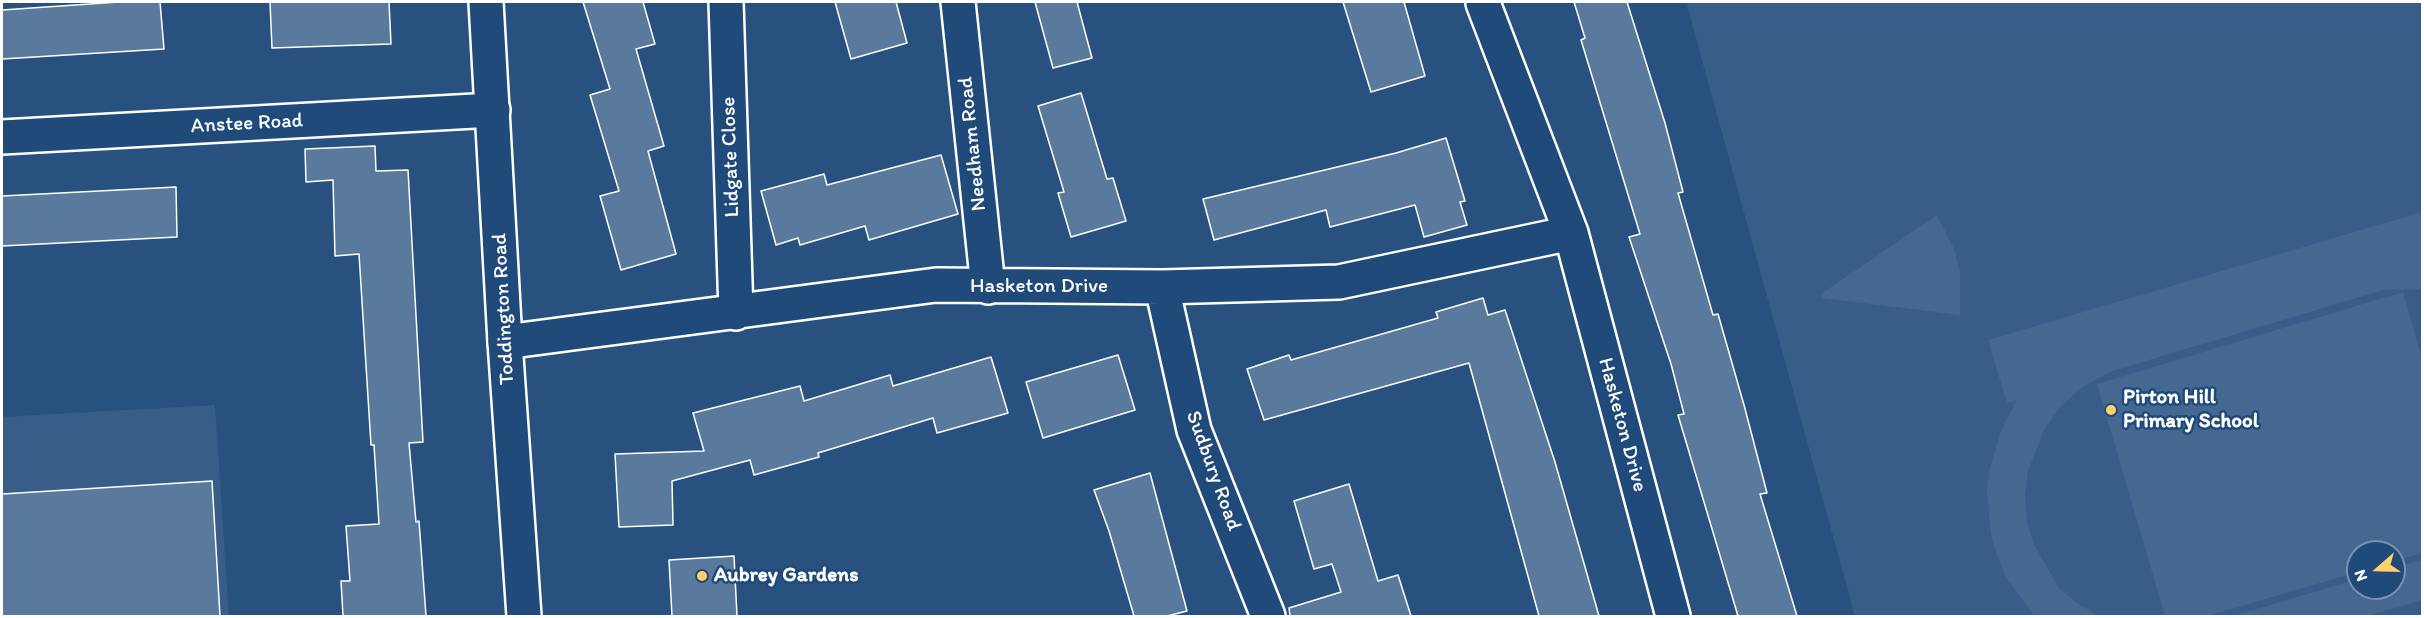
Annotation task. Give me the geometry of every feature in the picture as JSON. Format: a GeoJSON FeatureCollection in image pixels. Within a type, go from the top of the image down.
{"type":"FeatureCollection","features":[{"type":"Feature","properties":{"kind":"street","name":"Toddington Road"},"geometry":{"type":"LineString","coordinates":[[486,2],[505,342],[524,616]]}},
{"type":"Feature","properties":{"kind":"street","name":"Lidgate Close"},"geometry":{"type":"LineString","coordinates":[[726,2],[736,313]]}},
{"type":"Feature","properties":{"kind":"street","name":"Needham Road"},"geometry":{"type":"LineString","coordinates":[[958,2],[988,287]]}},
{"type":"Feature","properties":{"kind":"street","name":"Hasketon Drive"},"geometry":{"type":"LineString","coordinates":[[1484,3],[1571,233],[1673,616]]}},
{"type":"Feature","properties":{"kind":"street","name":"Anstee Road"},"geometry":{"type":"LineString","coordinates":[[2,137],[493,110]]}},
{"type":"Feature","properties":{"kind":"street","name":"Hasketon Drive"},"geometry":{"type":"LineString","coordinates":[[505,342],[936,285],[1162,287],[1339,282],[1571,233]]}},
{"type":"Feature","properties":{"kind":"street","name":"Sudbury Road"},"geometry":{"type":"LineString","coordinates":[[1162,287],[1194,430],[1268,616]]}},
{"type":"Feature","properties":{"kind":"shaded area","name":"Pirton Hill Primary School"},"geometry":{"type":"Polygon","coordinates":[[[1686,2],[2422,2],[2422,616],[1855,616],[1686,2]]]}},
{"type":"Feature","properties":{"kind":"shaded area"},"geometry":{"type":"Polygon","coordinates":[[[2422,212],[2422,289],[2383,290],[2109,372],[2083,387],[2061,406],[2045,428],[2028,471],[2025,496],[2027,522],[2034,545],[2059,588],[2077,603],[2099,616],[2035,616],[2006,578],[1993,544],[1990,527],[1987,490],[1989,471],[2002,428],[2017,400],[2007,403],[1988,340],[2422,212]]]}},
{"type":"Feature","properties":{"kind":"shaded area"},"geometry":{"type":"Polygon","coordinates":[[[1937,215],[1954,249],[1960,272],[1960,315],[1822,298],[1821,294],[1937,215]]]}},
{"type":"Feature","properties":{"kind":"shaded area"},"geometry":{"type":"Polygon","coordinates":[[[2403,292],[2422,358],[2422,553],[2406,558],[2406,540],[2346,540],[2346,575],[2207,616],[2165,616],[2097,384],[2403,292]]]}},
{"type":"Feature","properties":{"kind":"shaded area"},"geometry":{"type":"Polygon","coordinates":[[[215,405],[229,616],[2,616],[2,417],[215,405]]]}},
{"type":"Feature","properties":{"kind":"shaded area"},"geometry":{"type":"Polygon","coordinates":[[[2422,560],[2422,600],[2367,616],[2233,616],[2346,583],[2346,600],[2406,600],[2406,565],[2422,560]]]}},
{"type":"Feature","properties":{"kind":"building"},"geometry":{"type":"Polygon","coordinates":[[[119,2],[160,2],[164,49],[2,59],[2,10],[119,2]]]}},
{"type":"Feature","properties":{"kind":"building"},"geometry":{"type":"Polygon","coordinates":[[[270,2],[389,2],[391,44],[272,48],[270,2]]]}},
{"type":"Feature","properties":{"kind":"building"},"geometry":{"type":"Polygon","coordinates":[[[583,2],[643,2],[655,44],[636,49],[664,146],[648,151],[676,254],[621,270],[600,196],[619,191],[590,95],[610,89],[583,2]]]}},
{"type":"Feature","properties":{"kind":"building"},"geometry":{"type":"Polygon","coordinates":[[[835,2],[896,2],[907,43],[851,59],[835,2]]]}},
{"type":"Feature","properties":{"kind":"building"},"geometry":{"type":"Polygon","coordinates":[[[1035,2],[1077,2],[1092,58],[1053,68],[1035,2]]]}},
{"type":"Feature","properties":{"kind":"building"},"geometry":{"type":"Polygon","coordinates":[[[1343,2],[1404,2],[1425,76],[1371,92],[1343,2]]]}},
{"type":"Feature","properties":{"kind":"building"},"geometry":{"type":"Polygon","coordinates":[[[1574,2],[1627,2],[1665,123],[1683,192],[1678,193],[1713,315],[1718,314],[1744,405],[1767,493],[1760,494],[1797,616],[1738,616],[1678,415],[1684,414],[1671,364],[1629,237],[1640,234],[1581,40],[1585,38],[1574,2]]]}},
{"type":"Feature","properties":{"kind":"building"},"geometry":{"type":"Polygon","coordinates":[[[1081,93],[1107,179],[1113,178],[1126,221],[1071,237],[1058,193],[1064,192],[1038,106],[1081,93]]]}},
{"type":"Feature","properties":{"kind":"building"},"geometry":{"type":"Polygon","coordinates":[[[1446,138],[1465,201],[1460,202],[1467,225],[1424,237],[1415,205],[1330,227],[1326,210],[1214,240],[1203,199],[1396,153],[1446,138]]]}},
{"type":"Feature","properties":{"kind":"building"},"geometry":{"type":"Polygon","coordinates":[[[375,146],[376,171],[408,170],[423,442],[409,443],[416,522],[419,521],[426,616],[343,616],[341,581],[350,581],[346,526],[379,524],[374,445],[371,445],[359,254],[335,256],[333,180],[306,182],[305,149],[375,146]]]}},
{"type":"Feature","properties":{"kind":"building"},"geometry":{"type":"Polygon","coordinates":[[[941,155],[958,214],[869,240],[865,226],[800,245],[798,238],[776,245],[761,191],[824,174],[827,185],[941,155]]]}},
{"type":"Feature","properties":{"kind":"building"},"geometry":{"type":"Polygon","coordinates":[[[176,187],[177,237],[2,246],[2,196],[176,187]]]}},
{"type":"Feature","properties":{"kind":"building"},"geometry":{"type":"Polygon","coordinates":[[[1483,298],[1488,315],[1505,310],[1555,462],[1599,616],[1539,616],[1469,363],[1264,420],[1247,369],[1289,355],[1291,360],[1438,318],[1436,312],[1483,298]]]}},
{"type":"Feature","properties":{"kind":"building"},"geometry":{"type":"Polygon","coordinates":[[[1118,355],[1135,410],[1043,438],[1026,382],[1118,355]]]}},
{"type":"Feature","properties":{"kind":"building"},"geometry":{"type":"Polygon","coordinates":[[[991,357],[1008,413],[937,433],[933,418],[818,453],[819,457],[754,475],[750,460],[672,481],[673,525],[619,527],[615,454],[704,451],[693,413],[800,386],[804,401],[890,375],[893,386],[991,357]]]}},
{"type":"Feature","properties":{"kind":"building"},"geometry":{"type":"Polygon","coordinates":[[[1150,473],[1187,611],[1167,616],[1134,616],[1109,531],[1094,490],[1150,473]]]}},
{"type":"Feature","properties":{"kind":"building"},"geometry":{"type":"Polygon","coordinates":[[[212,481],[220,616],[2,616],[2,494],[212,481]]]}},
{"type":"Feature","properties":{"kind":"building"},"geometry":{"type":"Polygon","coordinates":[[[1349,484],[1378,581],[1398,575],[1411,616],[1290,616],[1289,608],[1341,592],[1332,564],[1314,569],[1294,501],[1349,484]]]}},
{"type":"Feature","properties":{"kind":"building","name":"Aubrey Gardens"},"geometry":{"type":"Polygon","coordinates":[[[734,556],[737,616],[672,616],[669,560],[734,556]]]}},
{"type":"Feature","properties":{"kind":"place","name":"Pirton Hill Primary School"},"geometry":{"type":"Point","coordinates":[2111,410]}},
{"type":"Feature","properties":{"kind":"place","name":"Aubrey Gardens"},"geometry":{"type":"Point","coordinates":[702,576]}}]}
